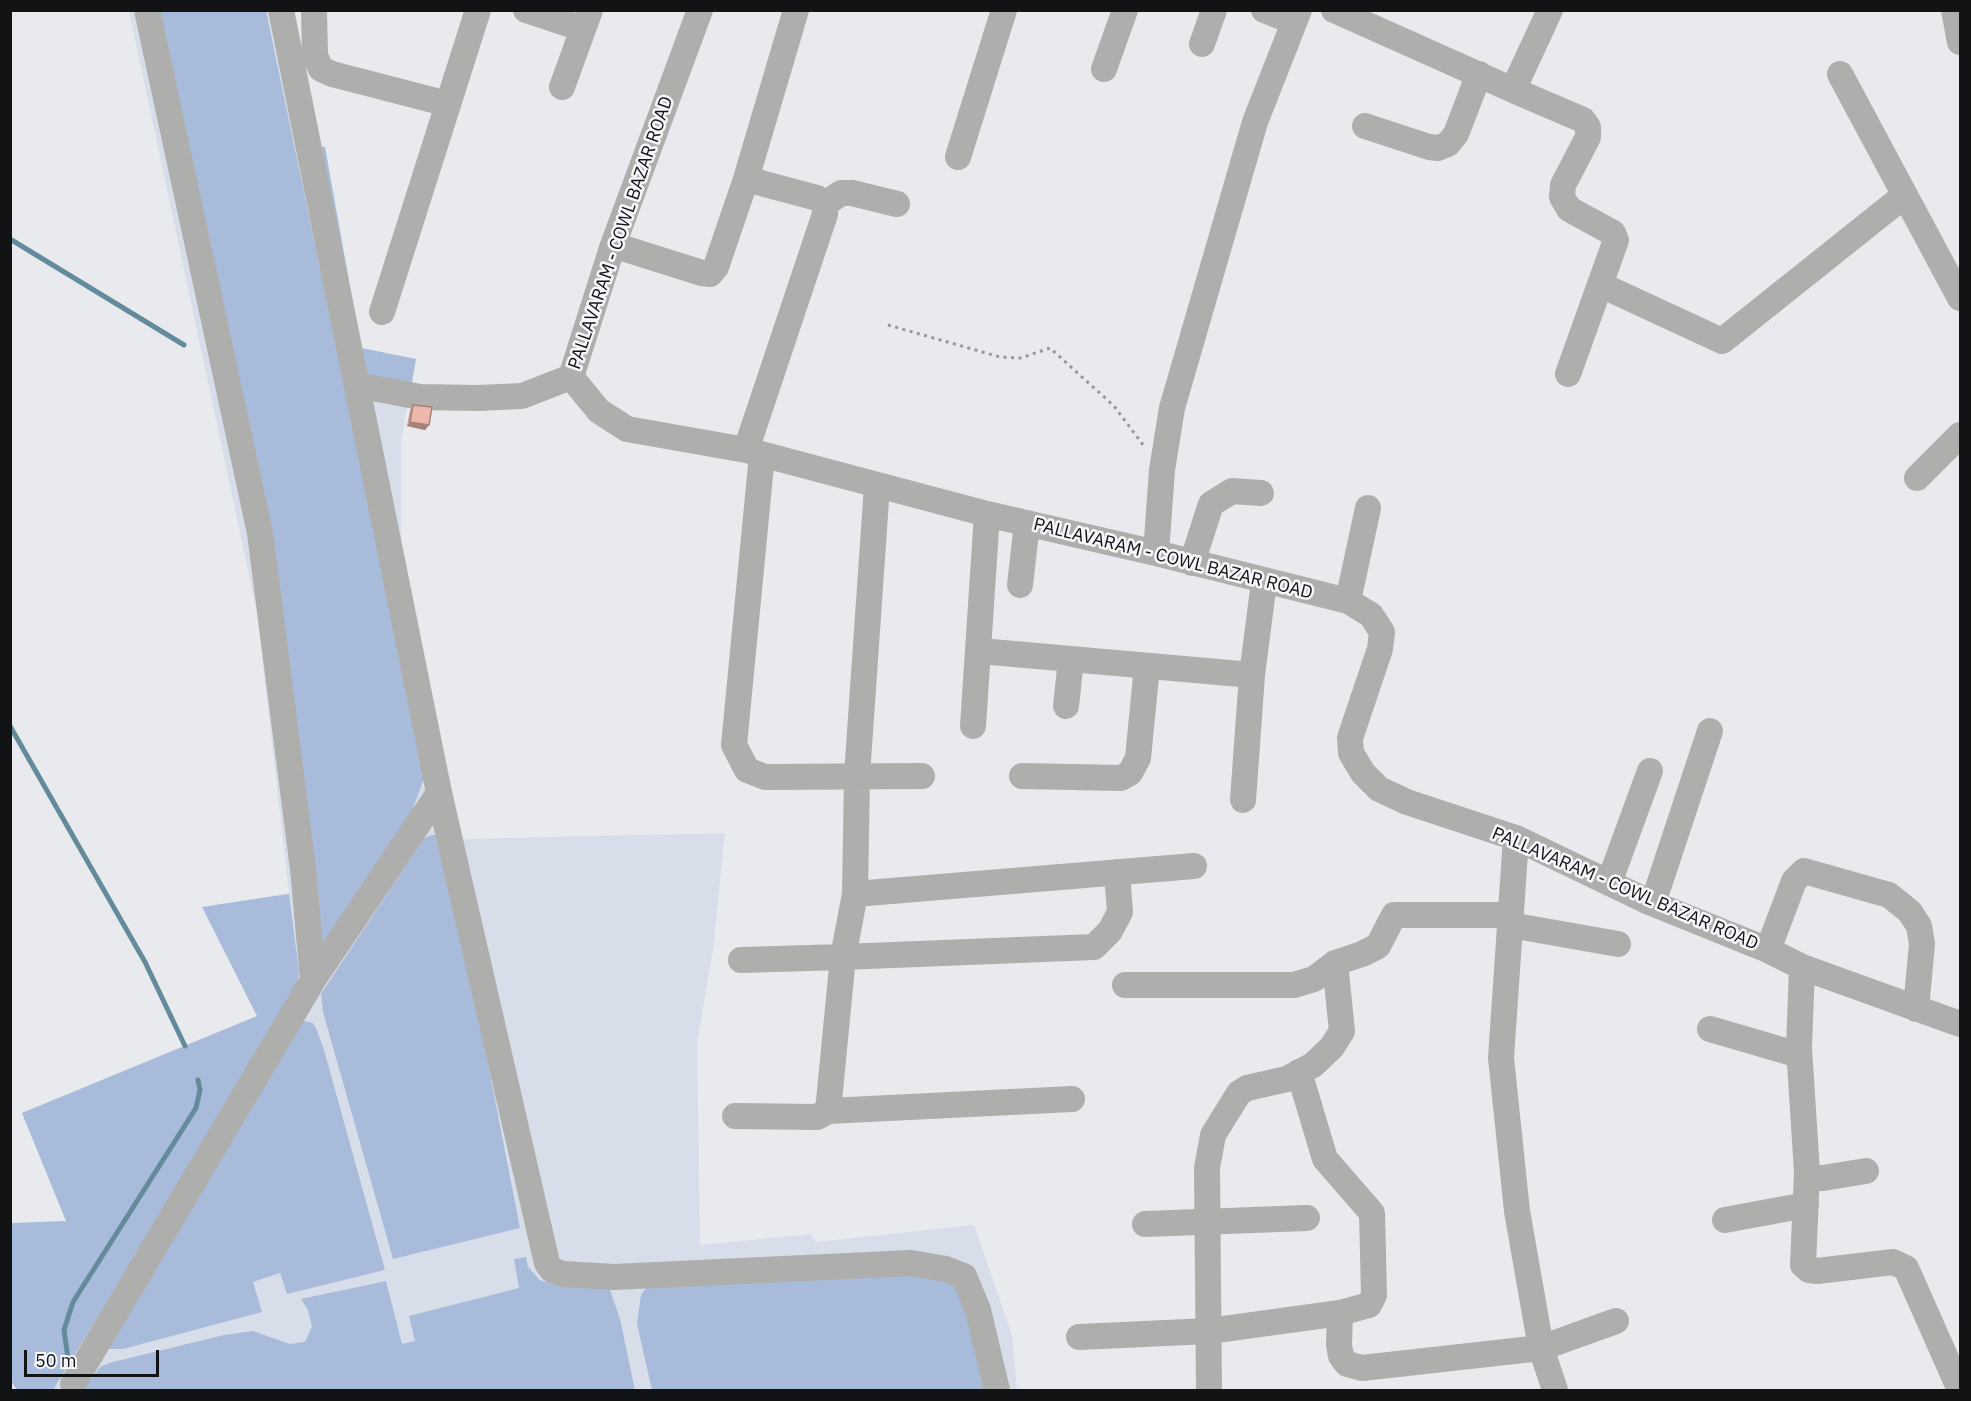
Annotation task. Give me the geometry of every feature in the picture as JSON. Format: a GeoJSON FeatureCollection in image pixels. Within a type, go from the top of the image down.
{"type":"FeatureCollection","features":[{"type":"Feature","properties":{"kind":"street"},"geometry":{"type":"LineString","coordinates":[[147,10],[261,533],[303,869],[313,980]]}},
{"type":"Feature","properties":{"kind":"street"},"geometry":{"type":"LineString","coordinates":[[281,10],[439,793],[547,1263],[552,1270],[563,1274],[614,1276],[911,1263],[946,1269],[964,1276],[978,1310],[997,1390]]}},
{"type":"Feature","properties":{"kind":"street"},"geometry":{"type":"LineString","coordinates":[[314,10],[315,56],[321,69],[332,75],[448,104]]}},
{"type":"Feature","properties":{"kind":"street"},"geometry":{"type":"LineString","coordinates":[[382,312],[478,10]]}},
{"type":"Feature","properties":{"kind":"street"},"geometry":{"type":"LineString","coordinates":[[526,10],[587,20],[562,87]]}},
{"type":"Feature","properties":{"kind":"street","name":"PALLAVARAM - COWL BAZAR ROAD"},"geometry":{"type":"LineString","coordinates":[[700,10],[613,245],[571,377],[599,411],[627,429],[754,453],[987,514],[1156,553],[1348,602],[1371,615],[1382,632],[1380,649],[1350,738],[1351,753],[1363,773],[1379,789],[1407,802],[1516,838],[1653,903],[1768,950],[1802,967],[1960,1024]]}},
{"type":"Feature","properties":{"kind":"street"},"geometry":{"type":"LineString","coordinates":[[613,245],[702,273],[710,274],[716,267],[746,179],[796,10]]}},
{"type":"Feature","properties":{"kind":"street"},"geometry":{"type":"LineString","coordinates":[[958,157],[1004,10]]}},
{"type":"Feature","properties":{"kind":"street"},"geometry":{"type":"LineString","coordinates":[[1104,69],[1125,10]]}},
{"type":"Feature","properties":{"kind":"street"},"geometry":{"type":"LineString","coordinates":[[1202,44],[1214,10]]}},
{"type":"Feature","properties":{"kind":"street"},"geometry":{"type":"LineString","coordinates":[[1156,553],[1162,470],[1172,408],[1255,122],[1296,16],[1264,10]]}},
{"type":"Feature","properties":{"kind":"street"},"geometry":{"type":"LineString","coordinates":[[1334,10],[1583,120],[1588,127],[1588,137],[1563,185],[1562,197],[1569,209],[1613,233],[1616,240],[1568,374]]}},
{"type":"Feature","properties":{"kind":"street"},"geometry":{"type":"LineString","coordinates":[[1513,90],[1550,10]]}},
{"type":"Feature","properties":{"kind":"street"},"geometry":{"type":"LineString","coordinates":[[1954,10],[1960,42]]}},
{"type":"Feature","properties":{"kind":"street"},"geometry":{"type":"LineString","coordinates":[[1365,126],[1429,147],[1438,148],[1448,144],[1456,134],[1479,74]]}},
{"type":"Feature","properties":{"kind":"street"},"geometry":{"type":"LineString","coordinates":[[1840,74],[1960,298]]}},
{"type":"Feature","properties":{"kind":"street"},"geometry":{"type":"LineString","coordinates":[[746,179],[817,198],[825,204]]}},
{"type":"Feature","properties":{"kind":"street"},"geometry":{"type":"LineString","coordinates":[[825,204],[841,193],[852,193],[897,204]]}},
{"type":"Feature","properties":{"kind":"street"},"geometry":{"type":"LineString","coordinates":[[1601,285],[1722,341],[1905,195]]}},
{"type":"Feature","properties":{"kind":"street"},"geometry":{"type":"LineString","coordinates":[[825,204],[825,214],[754,453],[734,745],[747,770],[765,777],[922,776]]}},
{"type":"Feature","properties":{"kind":"street"},"geometry":{"type":"LineString","coordinates":[[357,385],[420,398],[478,398],[522,396],[571,377]]}},
{"type":"Feature","properties":{"kind":"street"},"geometry":{"type":"LineString","coordinates":[[1917,478],[1960,435]]}},
{"type":"Feature","properties":{"kind":"street"},"geometry":{"type":"LineString","coordinates":[[828,1111],[843,957],[855,894],[857,775],[877,486]]}},
{"type":"Feature","properties":{"kind":"street"},"geometry":{"type":"LineString","coordinates":[[1192,563],[1211,504],[1232,491],[1260,494]]}},
{"type":"Feature","properties":{"kind":"street"},"geometry":{"type":"LineString","coordinates":[[1348,602],[1368,508]]}},
{"type":"Feature","properties":{"kind":"street"},"geometry":{"type":"LineString","coordinates":[[974,726],[987,514]]}},
{"type":"Feature","properties":{"kind":"street"},"geometry":{"type":"LineString","coordinates":[[1020,585],[1027,523]]}},
{"type":"Feature","properties":{"kind":"street"},"geometry":{"type":"LineString","coordinates":[[1243,800],[1252,675],[1264,582]]}},
{"type":"Feature","properties":{"kind":"street"},"geometry":{"type":"LineString","coordinates":[[980,651],[1252,675]]}},
{"type":"Feature","properties":{"kind":"street"},"geometry":{"type":"LineString","coordinates":[[1066,706],[1071,659]]}},
{"type":"Feature","properties":{"kind":"street"},"geometry":{"type":"LineString","coordinates":[[1022,776],[1121,778],[1130,773],[1138,758],[1147,666]]}},
{"type":"Feature","properties":{"kind":"street"},"geometry":{"type":"LineString","coordinates":[[1653,903],[1710,731]]}},
{"type":"Feature","properties":{"kind":"street"},"geometry":{"type":"LineString","coordinates":[[1609,883],[1650,771]]}},
{"type":"Feature","properties":{"kind":"street"},"geometry":{"type":"LineString","coordinates":[[73,1384],[313,980],[439,793]]}},
{"type":"Feature","properties":{"kind":"street"},"geometry":{"type":"LineString","coordinates":[[1516,838],[1501,1058],[1517,1211],[1541,1348],[1556,1390]]}},
{"type":"Feature","properties":{"kind":"street"},"geometry":{"type":"LineString","coordinates":[[855,894],[1194,866]]}},
{"type":"Feature","properties":{"kind":"street"},"geometry":{"type":"LineString","coordinates":[[1768,950],[1794,880],[1804,871],[1889,895],[1910,912],[1919,926],[1922,944],[1916,1009]]}},
{"type":"Feature","properties":{"kind":"street"},"geometry":{"type":"LineString","coordinates":[[741,960],[1094,947],[1110,931],[1120,912],[1117,872]]}},
{"type":"Feature","properties":{"kind":"street"},"geometry":{"type":"LineString","coordinates":[[1125,985],[1294,985],[1314,979],[1335,963],[1378,946],[1394,915],[1510,920],[1618,944]]}},
{"type":"Feature","properties":{"kind":"street"},"geometry":{"type":"LineString","coordinates":[[1209,1390],[1207,1168],[1213,1135],[1239,1093],[1248,1088],[1287,1079],[1313,1065],[1332,1047],[1342,1030],[1335,963]]}},
{"type":"Feature","properties":{"kind":"street"},"geometry":{"type":"LineString","coordinates":[[1802,967],[1799,1055],[1807,1172],[1803,1265],[1809,1270],[1817,1271],[1893,1262],[1906,1268],[1960,1390]]}},
{"type":"Feature","properties":{"kind":"street"},"geometry":{"type":"LineString","coordinates":[[1710,1029],[1799,1055]]}},
{"type":"Feature","properties":{"kind":"street"},"geometry":{"type":"LineString","coordinates":[[1079,1337],[1209,1331],[1340,1312],[1369,1305],[1374,1295],[1372,1213],[1325,1159],[1299,1072]]}},
{"type":"Feature","properties":{"kind":"street"},"geometry":{"type":"LineString","coordinates":[[735,1116],[817,1117],[828,1111],[1072,1099]]}},
{"type":"Feature","properties":{"kind":"street"},"geometry":{"type":"LineString","coordinates":[[1807,1172],[1814,1178],[1822,1178],[1866,1171]]}},
{"type":"Feature","properties":{"kind":"street"},"geometry":{"type":"LineString","coordinates":[[1725,1220],[1806,1205]]}},
{"type":"Feature","properties":{"kind":"street"},"geometry":{"type":"LineString","coordinates":[[1145,1224],[1307,1218]]}},
{"type":"Feature","properties":{"kind":"street"},"geometry":{"type":"LineString","coordinates":[[1340,1312],[1341,1356],[1354,1367],[1541,1348],[1616,1321]]}},
{"type":"Feature","properties":{"kind":"path"},"geometry":{"type":"LineString","coordinates":[[888,325],[1000,357],[1021,358],[1050,348],[1114,406],[1162,470]]}},
{"type":"Feature","properties":{"kind":"shaded area"},"geometry":{"type":"Polygon","coordinates":[[[129,11],[287,11],[313,144],[325,147],[361,348],[416,359],[401,441],[401,555],[463,839],[725,833],[713,950],[697,1042],[700,1245],[811,1234],[815,1242],[974,1225],[1012,1335],[1017,1390],[17,1390],[11,1381],[11,1226],[13,1223],[66,1221],[22,1113],[257,1016],[202,907],[289,893],[257,613],[129,11]]]}},
{"type":"Feature","properties":{"kind":"shaded area"},"geometry":{"type":"Polygon","coordinates":[[[147,11],[266,11],[426,773],[408,822],[322,955],[296,777],[147,11]]]}},
{"type":"Feature","properties":{"kind":"shaded area"},"geometry":{"type":"Polygon","coordinates":[[[313,145],[325,147],[361,348],[416,359],[411,387],[367,376],[313,145]]]}},
{"type":"Feature","properties":{"kind":"shaded area"},"geometry":{"type":"Polygon","coordinates":[[[431,835],[439,835],[445,843],[520,1228],[393,1259],[323,1012],[321,994],[423,839],[431,835]]]}},
{"type":"Feature","properties":{"kind":"shaded area"},"geometry":{"type":"Polygon","coordinates":[[[289,894],[299,972],[295,994],[53,1390],[17,1390],[11,1381],[11,1226],[13,1223],[66,1221],[22,1113],[257,1016],[202,907],[289,894]]]}},
{"type":"Feature","properties":{"kind":"shaded area"},"geometry":{"type":"Polygon","coordinates":[[[301,1022],[313,1023],[324,1050],[385,1270],[287,1294],[280,1273],[253,1282],[262,1312],[123,1349],[106,1349],[301,1022]]]}},
{"type":"Feature","properties":{"kind":"shaded area"},"geometry":{"type":"Polygon","coordinates":[[[526,1257],[528,1267],[540,1280],[552,1284],[609,1287],[620,1319],[635,1390],[83,1390],[100,1367],[109,1363],[224,1335],[253,1331],[290,1344],[305,1342],[312,1327],[308,1310],[301,1299],[386,1281],[402,1344],[415,1341],[409,1316],[519,1288],[514,1259],[526,1257]]]}},
{"type":"Feature","properties":{"kind":"shaded area"},"geometry":{"type":"Polygon","coordinates":[[[946,1275],[962,1296],[988,1390],[652,1390],[637,1324],[641,1295],[654,1277],[946,1275]]]}},
{"type":"Feature","properties":{"kind":"building"},"geometry":{"type":"Polygon","coordinates":[[[413,405],[432,407],[429,425],[410,422],[413,405]]]}},
{"type":"Feature","properties":{"kind":"waterway"},"geometry":{"type":"LineString","coordinates":[[10,239],[184,345]]}},
{"type":"Feature","properties":{"kind":"waterway"},"geometry":{"type":"LineString","coordinates":[[10,726],[145,962],[185,1046]]}},
{"type":"Feature","properties":{"kind":"waterway"},"geometry":{"type":"LineString","coordinates":[[69,1366],[64,1330],[73,1302],[196,1108],[200,1090],[198,1080]]}}]}
